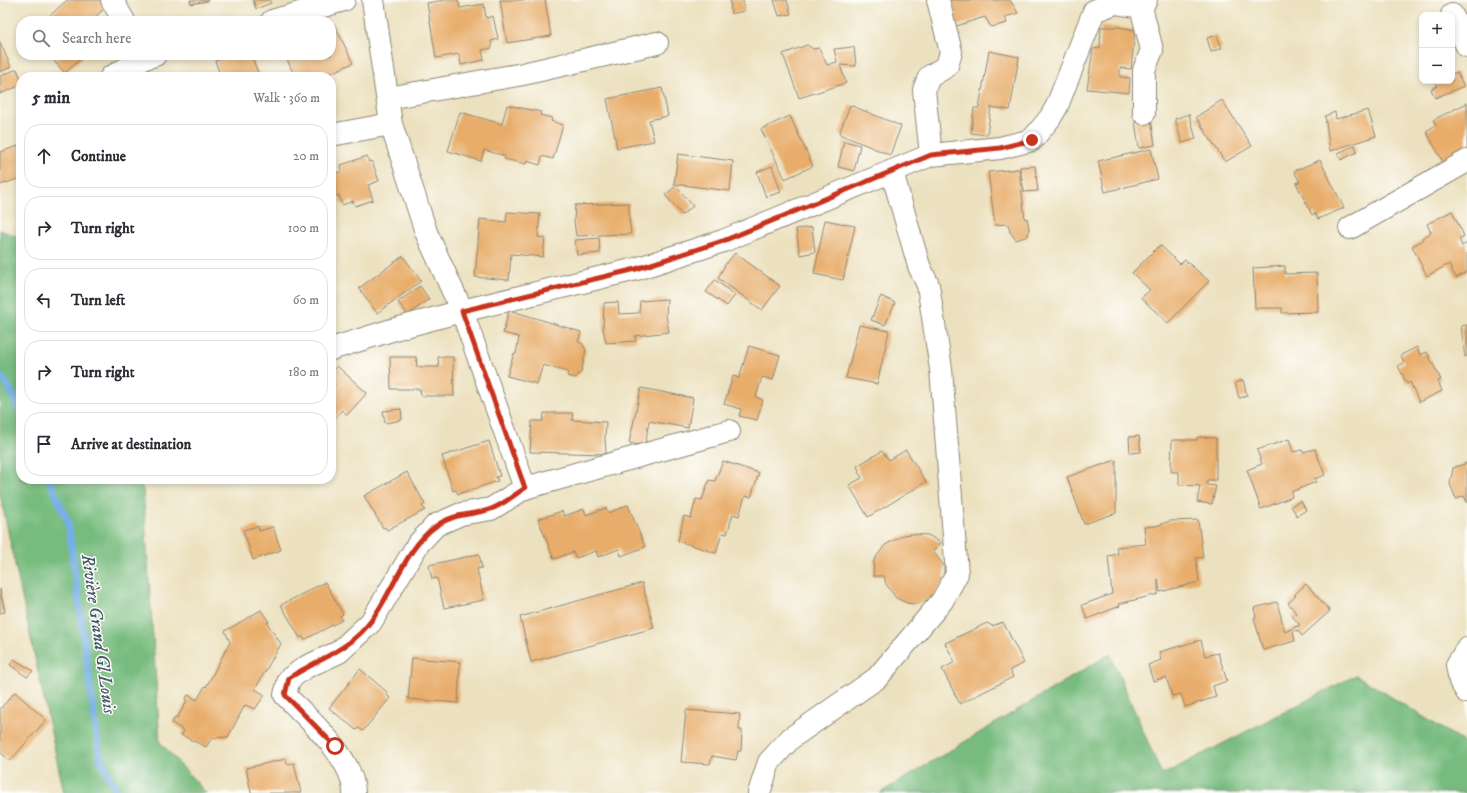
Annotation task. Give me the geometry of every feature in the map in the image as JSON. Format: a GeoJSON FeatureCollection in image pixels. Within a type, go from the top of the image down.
{"type":"FeatureCollection","features":[{"type":"Feature","properties":{"kind":"street"},"geometry":{"type":"LineString","coordinates":[[112,0],[121,16]]}},
{"type":"Feature","properties":{"kind":"street"},"geometry":{"type":"LineString","coordinates":[[289,16],[344,0]]}},
{"type":"Feature","properties":{"kind":"street"},"geometry":{"type":"LineString","coordinates":[[373,0],[391,124],[426,232],[462,311],[525,488]]}},
{"type":"Feature","properties":{"kind":"street"},"geometry":{"type":"LineString","coordinates":[[931,155],[924,90],[929,77],[947,66],[951,52],[938,0]]}},
{"type":"Feature","properties":{"kind":"street"},"geometry":{"type":"LineString","coordinates":[[1445,0],[1451,12]]}},
{"type":"Feature","properties":{"kind":"street"},"geometry":{"type":"LineString","coordinates":[[336,347],[395,329],[462,311],[636,269],[723,241],[931,155],[1000,148],[1032,140],[1050,118],[1057,106],[1094,11],[1115,4],[1143,4],[1152,50],[1144,70],[1144,112]]}},
{"type":"Feature","properties":{"kind":"street"},"geometry":{"type":"LineString","coordinates":[[1455,21],[1467,46]]}},
{"type":"Feature","properties":{"kind":"street"},"geometry":{"type":"LineString","coordinates":[[388,98],[523,74],[656,43]]}},
{"type":"Feature","properties":{"kind":"street"},"geometry":{"type":"LineString","coordinates":[[120,72],[141,60]]}},
{"type":"Feature","properties":{"kind":"street"},"geometry":{"type":"LineString","coordinates":[[336,134],[391,124]]}},
{"type":"Feature","properties":{"kind":"street"},"geometry":{"type":"LineString","coordinates":[[1350,228],[1467,161]]}},
{"type":"Feature","properties":{"kind":"street"},"geometry":{"type":"LineString","coordinates":[[759,793],[769,762],[791,738],[877,678],[942,601],[957,574],[941,369],[928,285],[919,266],[892,172]]}},
{"type":"Feature","properties":{"kind":"street"},"geometry":{"type":"LineString","coordinates":[[354,793],[354,782],[335,746],[285,695],[289,678],[306,667],[339,652],[371,622],[418,544],[436,526],[461,514],[491,509],[525,488],[729,431]]}},
{"type":"Feature","properties":{"kind":"street"},"geometry":{"type":"LineString","coordinates":[[1467,648],[1457,665],[1460,680],[1467,692]]}},
{"type":"Feature","properties":{"kind":"green space"},"geometry":{"type":"Polygon","coordinates":[[[0,230],[16,236],[16,484],[141,484],[143,490],[160,742],[206,793],[64,793],[0,494],[0,230]]]}},
{"type":"Feature","properties":{"kind":"green space"},"geometry":{"type":"Polygon","coordinates":[[[1110,654],[1162,775],[1356,675],[1467,744],[1467,793],[880,793],[1110,654]]]}},
{"type":"Feature","properties":{"kind":"building"},"geometry":{"type":"Polygon","coordinates":[[[67,0],[102,0],[107,6],[96,16],[49,16],[67,0]]]}},
{"type":"Feature","properties":{"kind":"building"},"geometry":{"type":"Polygon","coordinates":[[[190,0],[208,0],[208,1],[191,4],[190,0]]]}},
{"type":"Feature","properties":{"kind":"building"},"geometry":{"type":"Polygon","coordinates":[[[253,0],[270,0],[271,3],[256,9],[253,0]]]}},
{"type":"Feature","properties":{"kind":"building"},"geometry":{"type":"Polygon","coordinates":[[[444,0],[458,0],[460,8],[484,4],[486,18],[493,16],[498,39],[491,41],[492,48],[482,50],[484,60],[461,65],[459,54],[436,58],[427,3],[444,0]]]}},
{"type":"Feature","properties":{"kind":"building"},"geometry":{"type":"Polygon","coordinates":[[[500,0],[545,0],[551,36],[507,43],[500,0]]]}},
{"type":"Feature","properties":{"kind":"building"},"geometry":{"type":"Polygon","coordinates":[[[730,0],[743,0],[744,11],[731,14],[730,0]]]}},
{"type":"Feature","properties":{"kind":"building"},"geometry":{"type":"Polygon","coordinates":[[[774,0],[787,0],[791,14],[779,16],[774,0]]]}},
{"type":"Feature","properties":{"kind":"building"},"geometry":{"type":"Polygon","coordinates":[[[944,0],[1010,0],[1018,13],[1005,17],[1007,23],[991,27],[985,17],[953,27],[944,0]]]}},
{"type":"Feature","properties":{"kind":"building"},"geometry":{"type":"Polygon","coordinates":[[[1101,27],[1118,27],[1135,30],[1131,69],[1120,68],[1120,77],[1130,78],[1129,93],[1087,89],[1093,49],[1100,48],[1101,27]]]}},
{"type":"Feature","properties":{"kind":"building"},"geometry":{"type":"Polygon","coordinates":[[[336,28],[353,63],[333,72],[293,72],[287,60],[336,60],[336,28]]]}},
{"type":"Feature","properties":{"kind":"building"},"geometry":{"type":"Polygon","coordinates":[[[1217,35],[1222,48],[1211,52],[1207,38],[1217,35]]]}},
{"type":"Feature","properties":{"kind":"building"},"geometry":{"type":"Polygon","coordinates":[[[0,42],[11,67],[0,72],[0,42]]]}},
{"type":"Feature","properties":{"kind":"building"},"geometry":{"type":"Polygon","coordinates":[[[807,45],[813,49],[819,48],[827,65],[837,62],[834,49],[854,47],[856,66],[840,65],[846,83],[799,98],[783,54],[807,45]]]}},
{"type":"Feature","properties":{"kind":"building"},"geometry":{"type":"Polygon","coordinates":[[[989,51],[1019,57],[1010,110],[991,107],[987,135],[971,133],[974,108],[979,108],[989,51]]]}},
{"type":"Feature","properties":{"kind":"building"},"geometry":{"type":"Polygon","coordinates":[[[79,60],[66,72],[64,72],[54,61],[79,60]]]}},
{"type":"Feature","properties":{"kind":"building"},"geometry":{"type":"Polygon","coordinates":[[[253,60],[258,72],[219,72],[215,61],[253,60]]]}},
{"type":"Feature","properties":{"kind":"building"},"geometry":{"type":"Polygon","coordinates":[[[17,69],[18,72],[16,72],[16,87],[0,94],[0,76],[17,69]]]}},
{"type":"Feature","properties":{"kind":"building"},"geometry":{"type":"Polygon","coordinates":[[[1457,72],[1464,86],[1435,98],[1431,89],[1438,86],[1437,84],[1455,84],[1455,73],[1457,72]]]}},
{"type":"Feature","properties":{"kind":"building"},"geometry":{"type":"Polygon","coordinates":[[[662,88],[668,116],[649,120],[654,141],[617,148],[607,99],[662,88]]]}},
{"type":"Feature","properties":{"kind":"building"},"geometry":{"type":"Polygon","coordinates":[[[1222,100],[1252,146],[1225,162],[1196,117],[1222,100]]]}},
{"type":"Feature","properties":{"kind":"building"},"geometry":{"type":"Polygon","coordinates":[[[1467,103],[1467,150],[1443,162],[1426,131],[1436,125],[1433,120],[1467,103]]]}},
{"type":"Feature","properties":{"kind":"building"},"geometry":{"type":"Polygon","coordinates":[[[507,105],[541,112],[540,115],[552,118],[551,121],[563,125],[553,159],[542,156],[540,165],[527,161],[526,164],[504,159],[505,156],[484,150],[481,161],[448,151],[460,112],[502,124],[507,105]]]}},
{"type":"Feature","properties":{"kind":"building"},"geometry":{"type":"Polygon","coordinates":[[[850,105],[901,126],[890,155],[839,134],[850,105]]]}},
{"type":"Feature","properties":{"kind":"building"},"geometry":{"type":"Polygon","coordinates":[[[1368,110],[1376,136],[1330,151],[1325,116],[1335,112],[1336,119],[1368,110]]]}},
{"type":"Feature","properties":{"kind":"building"},"geometry":{"type":"Polygon","coordinates":[[[1189,114],[1196,139],[1182,143],[1175,119],[1189,114]]]}},
{"type":"Feature","properties":{"kind":"building"},"geometry":{"type":"Polygon","coordinates":[[[790,116],[813,166],[785,179],[761,129],[790,116]]]}},
{"type":"Feature","properties":{"kind":"building"},"geometry":{"type":"Polygon","coordinates":[[[1151,119],[1155,145],[1139,148],[1135,121],[1151,119]]]}},
{"type":"Feature","properties":{"kind":"building"},"geometry":{"type":"Polygon","coordinates":[[[844,141],[860,145],[854,171],[838,167],[844,141]]]}},
{"type":"Feature","properties":{"kind":"building"},"geometry":{"type":"Polygon","coordinates":[[[1355,145],[1357,152],[1341,160],[1338,153],[1355,145]]]}},
{"type":"Feature","properties":{"kind":"building"},"geometry":{"type":"Polygon","coordinates":[[[16,147],[16,180],[0,185],[0,152],[16,147]]]}},
{"type":"Feature","properties":{"kind":"building"},"geometry":{"type":"Polygon","coordinates":[[[1151,149],[1158,179],[1105,192],[1098,161],[1151,149]]]}},
{"type":"Feature","properties":{"kind":"building"},"geometry":{"type":"Polygon","coordinates":[[[678,154],[733,161],[730,191],[674,184],[678,154]]]}},
{"type":"Feature","properties":{"kind":"building"},"geometry":{"type":"Polygon","coordinates":[[[367,156],[369,162],[372,161],[379,181],[368,185],[373,200],[355,206],[353,201],[342,205],[339,195],[336,196],[336,173],[342,171],[341,165],[367,156]]]}},
{"type":"Feature","properties":{"kind":"building"},"geometry":{"type":"Polygon","coordinates":[[[1320,160],[1344,208],[1318,219],[1315,213],[1312,215],[1296,183],[1300,182],[1294,171],[1320,160]]]}},
{"type":"Feature","properties":{"kind":"building"},"geometry":{"type":"Polygon","coordinates":[[[772,166],[781,192],[766,197],[757,172],[772,166]]]}},
{"type":"Feature","properties":{"kind":"building"},"geometry":{"type":"Polygon","coordinates":[[[1035,166],[1038,191],[1024,192],[1020,167],[1035,166]]]}},
{"type":"Feature","properties":{"kind":"building"},"geometry":{"type":"Polygon","coordinates":[[[1019,169],[1025,219],[1027,218],[1029,228],[1028,236],[1016,240],[1010,232],[1008,224],[995,225],[988,172],[1019,169]]]}},
{"type":"Feature","properties":{"kind":"building"},"geometry":{"type":"Polygon","coordinates":[[[676,186],[693,206],[682,215],[665,195],[676,186]]]}},
{"type":"Feature","properties":{"kind":"building"},"geometry":{"type":"Polygon","coordinates":[[[629,203],[631,234],[576,236],[574,221],[575,205],[629,203]]]}},
{"type":"Feature","properties":{"kind":"building"},"geometry":{"type":"Polygon","coordinates":[[[1452,211],[1464,236],[1459,239],[1462,246],[1467,243],[1467,272],[1456,278],[1449,264],[1427,276],[1412,246],[1423,240],[1422,238],[1431,233],[1427,224],[1452,211]]]}},
{"type":"Feature","properties":{"kind":"building"},"geometry":{"type":"Polygon","coordinates":[[[507,212],[540,214],[538,237],[545,238],[543,257],[511,254],[509,280],[475,277],[480,219],[506,222],[507,212]]]}},
{"type":"Feature","properties":{"kind":"building"},"geometry":{"type":"Polygon","coordinates":[[[825,220],[855,226],[843,280],[814,274],[825,220]]]}},
{"type":"Feature","properties":{"kind":"building"},"geometry":{"type":"Polygon","coordinates":[[[812,227],[815,252],[800,255],[796,229],[812,227]]]}},
{"type":"Feature","properties":{"kind":"building"},"geometry":{"type":"Polygon","coordinates":[[[599,238],[600,253],[577,255],[575,240],[599,238]]]}},
{"type":"Feature","properties":{"kind":"building"},"geometry":{"type":"Polygon","coordinates":[[[1160,245],[1180,264],[1185,260],[1209,281],[1168,323],[1141,298],[1150,290],[1132,273],[1160,245]]]}},
{"type":"Feature","properties":{"kind":"building"},"geometry":{"type":"Polygon","coordinates":[[[735,253],[780,286],[762,310],[718,278],[725,265],[735,253]]]}},
{"type":"Feature","properties":{"kind":"building"},"geometry":{"type":"Polygon","coordinates":[[[403,256],[421,281],[377,313],[359,288],[403,256]]]}},
{"type":"Feature","properties":{"kind":"building"},"geometry":{"type":"Polygon","coordinates":[[[1285,266],[1285,274],[1317,273],[1318,312],[1282,313],[1282,308],[1255,308],[1253,268],[1285,266]]]}},
{"type":"Feature","properties":{"kind":"building"},"geometry":{"type":"Polygon","coordinates":[[[715,280],[735,295],[727,306],[706,292],[715,280]]]}},
{"type":"Feature","properties":{"kind":"building"},"geometry":{"type":"Polygon","coordinates":[[[420,286],[429,299],[408,315],[398,302],[420,286]]]}},
{"type":"Feature","properties":{"kind":"building"},"geometry":{"type":"Polygon","coordinates":[[[881,296],[895,303],[885,325],[871,320],[881,296]]]}},
{"type":"Feature","properties":{"kind":"building"},"geometry":{"type":"Polygon","coordinates":[[[667,299],[666,315],[669,332],[635,336],[636,341],[606,343],[603,329],[604,303],[618,302],[619,314],[639,313],[640,301],[667,299]]]}},
{"type":"Feature","properties":{"kind":"building"},"geometry":{"type":"Polygon","coordinates":[[[509,310],[581,332],[578,342],[582,343],[586,350],[581,372],[575,378],[567,376],[568,372],[543,365],[537,384],[507,376],[514,353],[516,354],[519,337],[503,333],[509,310]]]}},
{"type":"Feature","properties":{"kind":"building"},"geometry":{"type":"Polygon","coordinates":[[[859,325],[889,331],[877,384],[846,378],[859,325]]]}},
{"type":"Feature","properties":{"kind":"building"},"geometry":{"type":"Polygon","coordinates":[[[1467,325],[1467,356],[1465,357],[1461,326],[1467,325]]]}},
{"type":"Feature","properties":{"kind":"building"},"geometry":{"type":"Polygon","coordinates":[[[749,346],[780,355],[773,380],[762,377],[756,397],[763,400],[757,420],[739,416],[741,409],[724,404],[733,376],[739,378],[749,346]]]}},
{"type":"Feature","properties":{"kind":"building"},"geometry":{"type":"Polygon","coordinates":[[[1417,347],[1420,355],[1427,352],[1441,380],[1438,381],[1442,391],[1419,402],[1410,382],[1407,384],[1398,366],[1404,363],[1401,355],[1417,347]]]}},
{"type":"Feature","properties":{"kind":"building"},"geometry":{"type":"Polygon","coordinates":[[[390,357],[416,357],[417,367],[439,367],[438,357],[453,357],[454,396],[421,396],[420,389],[391,389],[390,357]]]}},
{"type":"Feature","properties":{"kind":"building"},"geometry":{"type":"Polygon","coordinates":[[[337,366],[367,393],[347,415],[342,410],[336,417],[337,366]]]}},
{"type":"Feature","properties":{"kind":"building"},"geometry":{"type":"Polygon","coordinates":[[[1243,380],[1247,396],[1239,398],[1235,383],[1243,380]]]}},
{"type":"Feature","properties":{"kind":"building"},"geometry":{"type":"Polygon","coordinates":[[[641,388],[693,398],[688,428],[649,421],[645,446],[629,443],[641,388]]]}},
{"type":"Feature","properties":{"kind":"building"},"geometry":{"type":"Polygon","coordinates":[[[401,409],[402,420],[385,423],[383,411],[401,409]]]}},
{"type":"Feature","properties":{"kind":"building"},"geometry":{"type":"Polygon","coordinates":[[[544,413],[573,413],[572,420],[606,422],[606,454],[530,452],[532,421],[543,421],[544,413]]]}},
{"type":"Feature","properties":{"kind":"building"},"geometry":{"type":"Polygon","coordinates":[[[1139,436],[1141,452],[1130,453],[1129,437],[1139,436]]]}},
{"type":"Feature","properties":{"kind":"building"},"geometry":{"type":"Polygon","coordinates":[[[1197,437],[1216,438],[1216,480],[1207,480],[1207,485],[1216,486],[1212,504],[1197,502],[1200,486],[1179,485],[1179,472],[1171,472],[1172,440],[1197,440],[1197,437]]]}},
{"type":"Feature","properties":{"kind":"building"},"geometry":{"type":"Polygon","coordinates":[[[1289,439],[1293,452],[1302,450],[1303,452],[1315,449],[1325,475],[1314,479],[1316,482],[1291,492],[1292,497],[1261,509],[1247,470],[1262,464],[1257,450],[1289,439]]]}},
{"type":"Feature","properties":{"kind":"building"},"geometry":{"type":"Polygon","coordinates":[[[489,441],[500,476],[496,477],[498,481],[458,494],[456,490],[453,491],[442,456],[489,441]]]}},
{"type":"Feature","properties":{"kind":"building"},"geometry":{"type":"Polygon","coordinates":[[[906,450],[926,482],[868,517],[849,485],[862,478],[858,472],[857,466],[882,451],[889,460],[906,450]]]}},
{"type":"Feature","properties":{"kind":"building"},"geometry":{"type":"Polygon","coordinates":[[[1116,460],[1116,513],[1084,524],[1067,477],[1116,460]]]}},
{"type":"Feature","properties":{"kind":"building"},"geometry":{"type":"Polygon","coordinates":[[[723,461],[759,473],[751,497],[745,496],[739,516],[733,514],[727,534],[722,533],[716,553],[678,541],[684,516],[691,518],[696,499],[702,500],[709,480],[715,481],[723,461]]]}},
{"type":"Feature","properties":{"kind":"building"},"geometry":{"type":"Polygon","coordinates":[[[1467,463],[1467,503],[1464,496],[1456,499],[1450,484],[1453,468],[1467,463]]]}},
{"type":"Feature","properties":{"kind":"building"},"geometry":{"type":"Polygon","coordinates":[[[407,472],[425,504],[422,506],[425,510],[387,530],[385,527],[383,528],[364,496],[407,472]]]}},
{"type":"Feature","properties":{"kind":"building"},"geometry":{"type":"Polygon","coordinates":[[[1301,501],[1306,510],[1297,516],[1291,506],[1301,501]]]}},
{"type":"Feature","properties":{"kind":"building"},"geometry":{"type":"Polygon","coordinates":[[[628,505],[645,547],[621,556],[619,549],[598,557],[596,551],[576,558],[573,552],[554,559],[538,519],[562,511],[564,516],[584,509],[586,515],[606,508],[608,513],[628,505]]]}},
{"type":"Feature","properties":{"kind":"building"},"geometry":{"type":"Polygon","coordinates":[[[1198,520],[1203,557],[1196,558],[1199,582],[1160,592],[1158,579],[1158,594],[1119,604],[1120,606],[1087,619],[1082,605],[1112,594],[1108,556],[1118,554],[1116,547],[1146,544],[1144,527],[1156,526],[1170,521],[1198,520]]]}},
{"type":"Feature","properties":{"kind":"building"},"geometry":{"type":"Polygon","coordinates":[[[258,526],[259,531],[273,527],[281,550],[253,560],[243,530],[258,526]]]}},
{"type":"Feature","properties":{"kind":"building"},"geometry":{"type":"Polygon","coordinates":[[[904,535],[928,535],[941,543],[933,551],[944,566],[944,579],[931,599],[915,604],[907,603],[896,598],[886,584],[884,576],[873,576],[874,560],[885,545],[904,535]]]}},
{"type":"Feature","properties":{"kind":"building"},"geometry":{"type":"Polygon","coordinates":[[[479,554],[482,568],[477,569],[484,600],[444,608],[437,578],[432,579],[429,565],[479,554]]]}},
{"type":"Feature","properties":{"kind":"building"},"geometry":{"type":"Polygon","coordinates":[[[325,582],[343,614],[340,616],[342,620],[304,640],[303,636],[300,638],[281,605],[325,582]]]}},
{"type":"Feature","properties":{"kind":"building"},"geometry":{"type":"Polygon","coordinates":[[[642,583],[654,628],[531,662],[520,617],[642,583]]]}},
{"type":"Feature","properties":{"kind":"building"},"geometry":{"type":"Polygon","coordinates":[[[1306,584],[1330,611],[1302,636],[1297,630],[1293,632],[1295,641],[1263,650],[1254,618],[1256,617],[1254,608],[1277,602],[1285,632],[1300,625],[1292,616],[1296,613],[1288,603],[1306,584]]]}},
{"type":"Feature","properties":{"kind":"building"},"geometry":{"type":"Polygon","coordinates":[[[0,589],[5,612],[0,613],[0,589]]]}},
{"type":"Feature","properties":{"kind":"building"},"geometry":{"type":"Polygon","coordinates":[[[261,610],[269,622],[267,623],[281,644],[255,689],[265,695],[255,709],[245,705],[228,737],[212,738],[206,747],[181,735],[184,731],[172,723],[175,717],[177,718],[187,701],[185,700],[188,695],[197,700],[205,686],[206,687],[230,642],[225,631],[261,610]]]}},
{"type":"Feature","properties":{"kind":"building"},"geometry":{"type":"Polygon","coordinates":[[[1003,622],[1024,663],[1010,670],[1013,677],[960,704],[942,669],[955,662],[945,643],[987,623],[992,626],[1003,622]]]}},
{"type":"Feature","properties":{"kind":"building"},"geometry":{"type":"Polygon","coordinates":[[[1201,640],[1205,656],[1218,653],[1227,681],[1213,686],[1216,697],[1185,707],[1181,694],[1172,696],[1166,677],[1153,681],[1148,665],[1161,660],[1159,652],[1201,640]]]}},
{"type":"Feature","properties":{"kind":"building"},"geometry":{"type":"Polygon","coordinates":[[[412,658],[460,662],[458,703],[408,699],[412,658]]]}},
{"type":"Feature","properties":{"kind":"building"},"geometry":{"type":"Polygon","coordinates":[[[14,659],[33,671],[27,677],[10,665],[14,659]]]}},
{"type":"Feature","properties":{"kind":"building"},"geometry":{"type":"Polygon","coordinates":[[[360,669],[388,693],[387,695],[390,698],[363,731],[359,728],[356,730],[329,708],[360,669]]]}},
{"type":"Feature","properties":{"kind":"building"},"geometry":{"type":"Polygon","coordinates":[[[15,692],[46,720],[10,761],[0,752],[0,709],[15,692]]]}},
{"type":"Feature","properties":{"kind":"building"},"geometry":{"type":"Polygon","coordinates":[[[686,710],[740,714],[739,730],[742,730],[741,751],[738,751],[736,760],[712,756],[710,764],[681,762],[686,710]]]}},
{"type":"Feature","properties":{"kind":"building"},"geometry":{"type":"Polygon","coordinates":[[[286,759],[287,764],[294,763],[301,793],[251,793],[246,768],[286,759]]]}},
{"type":"Feature","properties":{"kind":"waterway","name":"Rivière Grand Gl Louis"},"geometry":{"type":"LineString","coordinates":[[0,376],[9,387],[16,403]]}},
{"type":"Feature","properties":{"kind":"waterway","name":"Rivière Grand Gl Louis"},"geometry":{"type":"LineString","coordinates":[[51,484],[68,522],[100,759],[118,793]]}},
{"type":"Feature","properties":{"kind":"route"},"geometry":{"type":"LineString","coordinates":[[335,746],[285,695],[289,678],[306,667],[339,652],[371,622],[418,544],[436,526],[461,514],[491,509],[525,488],[462,311],[636,269],[723,241],[931,155],[1000,148],[1032,140]]}}]}
